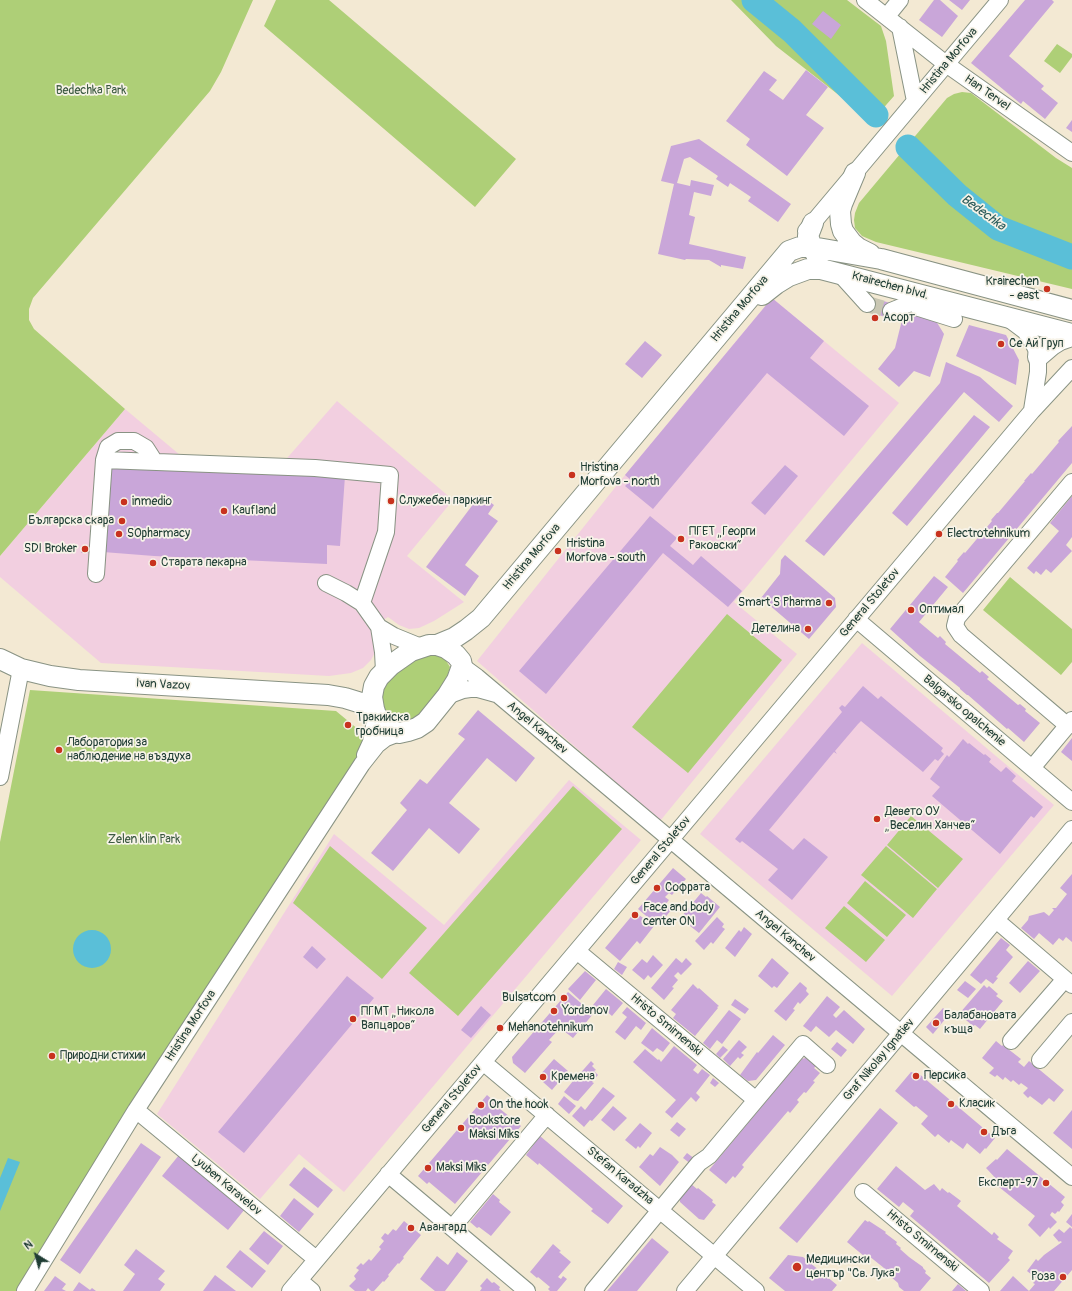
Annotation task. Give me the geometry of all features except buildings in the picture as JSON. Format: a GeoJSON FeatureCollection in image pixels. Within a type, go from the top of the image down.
{"type":"FeatureCollection","features":[{"type":"Feature","properties":{"kind":"main road"},"geometry":{"type":"LineString","coordinates":[[855,173],[840,211],[843,231],[858,248],[881,259]]}},
{"type":"Feature","properties":{"kind":"main road"},"geometry":{"type":"LineString","coordinates":[[813,223],[808,236],[812,247],[821,262],[834,272]]}},
{"type":"Feature","properties":{"kind":"main road","name":"Krairechen blvd."},"geometry":{"type":"LineString","coordinates":[[789,251],[800,247],[812,247],[881,259],[1072,310]]}},
{"type":"Feature","properties":{"kind":"main road","name":"Hristina Morfova"},"geometry":{"type":"LineString","coordinates":[[429,646],[454,638],[481,618],[789,251]]}},
{"type":"Feature","properties":{"kind":"main road","name":"Krairechen blvd."},"geometry":{"type":"LineString","coordinates":[[724,328],[782,280],[808,269],[821,268],[916,296],[1006,317],[1070,335]]}},
{"type":"Feature","properties":{"kind":"main road"},"geometry":{"type":"LineString","coordinates":[[1013,295],[1070,335],[1052,345],[1038,357]]}},
{"type":"Feature","properties":{"kind":"main road","name":"Hristina Morfova"},"geometry":{"type":"LineString","coordinates":[[461,664],[481,618]]}},
{"type":"Feature","properties":{"kind":"main road"},"geometry":{"type":"LineString","coordinates":[[429,646],[451,651],[456,654],[461,664],[457,680],[447,696],[426,722],[417,728],[399,733],[391,730],[375,712],[372,697],[374,686],[381,674],[400,658],[411,652],[429,646]]}},
{"type":"Feature","properties":{"kind":"main road","name":"Ivan Vazov"},"geometry":{"type":"LineString","coordinates":[[0,659],[21,669],[50,676],[79,680],[328,695],[358,702],[375,712]]}},
{"type":"Feature","properties":{"kind":"main road","name":"Ivan Vazov"},"geometry":{"type":"LineString","coordinates":[[328,695],[359,687],[381,674]]}},
{"type":"Feature","properties":{"kind":"street","name":"Han Tervel"},"geometry":{"type":"LineString","coordinates":[[865,0],[946,64],[1072,153]]}},
{"type":"Feature","properties":{"kind":"street"},"geometry":{"type":"LineString","coordinates":[[887,16],[900,0]]}},
{"type":"Feature","properties":{"kind":"street","name":"Hristina Morfova"},"geometry":{"type":"LineString","coordinates":[[789,251],[1000,0]]}},
{"type":"Feature","properties":{"kind":"street"},"geometry":{"type":"LineString","coordinates":[[900,27],[912,105]]}},
{"type":"Feature","properties":{"kind":"street"},"geometry":{"type":"LineString","coordinates":[[834,272],[867,304]]}},
{"type":"Feature","properties":{"kind":"street"},"geometry":{"type":"LineString","coordinates":[[891,311],[916,296],[919,308],[954,319]]}},
{"type":"Feature","properties":{"kind":"street","name":"General Stoletov"},"geometry":{"type":"LineString","coordinates":[[1006,317],[1025,331],[1033,343],[1038,357],[1038,378],[1032,411]]}},
{"type":"Feature","properties":{"kind":"street","name":"General Stoletov"},"geometry":{"type":"LineString","coordinates":[[294,1286],[1032,411],[1072,368]]}},
{"type":"Feature","properties":{"kind":"street"},"geometry":{"type":"LineString","coordinates":[[96,574],[104,460],[108,447],[118,441],[134,440],[146,448],[155,462],[315,468],[390,475],[386,532],[362,603]]}},
{"type":"Feature","properties":{"kind":"street"},"geometry":{"type":"LineString","coordinates":[[1032,768],[1070,723],[961,635],[955,626],[957,618],[1072,482]]}},
{"type":"Feature","properties":{"kind":"street"},"geometry":{"type":"LineString","coordinates":[[326,583],[362,603],[379,627],[394,636],[429,646]]}},
{"type":"Feature","properties":{"kind":"street","name":"Balgarsko opalchenie"},"geometry":{"type":"LineString","coordinates":[[856,619],[1072,802]]}},
{"type":"Feature","properties":{"kind":"street"},"geometry":{"type":"LineString","coordinates":[[379,627],[383,652],[381,674]]}},
{"type":"Feature","properties":{"kind":"street","name":"Angel Kanchev"},"geometry":{"type":"LineString","coordinates":[[461,664],[1072,1177]]}},
{"type":"Feature","properties":{"kind":"street"},"geometry":{"type":"LineString","coordinates":[[0,777],[21,669]]}},
{"type":"Feature","properties":{"kind":"street","name":"Angel Kanchev"},"geometry":{"type":"LineString","coordinates":[[447,696],[470,689],[478,689],[499,695]]}},
{"type":"Feature","properties":{"kind":"street"},"geometry":{"type":"LineString","coordinates":[[0,697],[16,694]]}},
{"type":"Feature","properties":{"kind":"street","name":"Hristina Morfova"},"geometry":{"type":"LineString","coordinates":[[362,764],[371,742],[375,712]]}},
{"type":"Feature","properties":{"kind":"street","name":"Hristina Morfova"},"geometry":{"type":"LineString","coordinates":[[25,1291],[136,1110],[362,764],[377,745],[386,738],[399,733]]}},
{"type":"Feature","properties":{"kind":"street","name":"Graf Nikolay Ignatiev"},"geometry":{"type":"LineString","coordinates":[[685,1291],[1072,829]]}},
{"type":"Feature","properties":{"kind":"street"},"geometry":{"type":"LineString","coordinates":[[996,920],[1068,982],[1011,1042]]}},
{"type":"Feature","properties":{"kind":"street","name":"Hristo Smirnenski"},"geometry":{"type":"LineString","coordinates":[[577,951],[756,1100]]}},
{"type":"Feature","properties":{"kind":"street"},"geometry":{"type":"LineString","coordinates":[[1040,1060],[1072,1022]]}},
{"type":"Feature","properties":{"kind":"street"},"geometry":{"type":"LineString","coordinates":[[593,1291],[699,1163],[709,1156],[802,1044],[827,1065]]}},
{"type":"Feature","properties":{"kind":"street","name":"Stefan Karadzha"},"geometry":{"type":"LineString","coordinates":[[483,1062],[756,1291]]}},
{"type":"Feature","properties":{"kind":"street","name":"Lyuben Karavelov"},"geometry":{"type":"LineString","coordinates":[[136,1110],[316,1259]]}},
{"type":"Feature","properties":{"kind":"street"},"geometry":{"type":"LineString","coordinates":[[452,1228],[547,1115]]}},
{"type":"Feature","properties":{"kind":"street"},"geometry":{"type":"LineString","coordinates":[[388,1174],[527,1291]]}},
{"type":"Feature","properties":{"kind":"street","name":"Hristo Smirnenski"},"geometry":{"type":"LineString","coordinates":[[863,1192],[981,1291]]}},
{"type":"Feature","properties":{"kind":"street"},"geometry":{"type":"LineString","coordinates":[[294,1286],[312,1291]]}},
{"type":"Feature","properties":{"kind":"shaded area","name":"ПГЕТ „Георги Раковски“"},"geometry":{"type":"Polygon","coordinates":[[[772,298],[899,403],[734,602],[797,654],[660,821],[477,661],[625,475],[772,298]]]}},
{"type":"Feature","properties":{"kind":"shaded area"},"geometry":{"type":"Polygon","coordinates":[[[337,401],[453,500],[407,556],[464,602],[434,621],[419,628],[409,629],[399,625],[388,617],[371,628],[376,650],[371,660],[363,668],[351,673],[329,676],[101,663],[0,577],[0,556],[125,409],[186,460],[281,465],[337,401]]]}},
{"type":"Feature","properties":{"kind":"shaded area","name":"Девето ОУ „Веселин Ханчев“"},"geometry":{"type":"Polygon","coordinates":[[[862,643],[1054,805],[892,996],[700,834],[862,643]]]}},
{"type":"Feature","properties":{"kind":"shaded area","name":"ПГМТ „Никола Вапцаров“"},"geometry":{"type":"Polygon","coordinates":[[[569,780],[641,840],[344,1192],[299,1154],[260,1199],[157,1114],[334,834],[444,925],[569,780]]]}},
{"type":"Feature","properties":{"kind":"green space","name":"Bedechka Park"},"geometry":{"type":"Polygon","coordinates":[[[0,0],[253,0],[221,72],[210,91],[33,298],[29,309],[29,320],[34,329],[125,409],[0,556],[0,0]]]}},
{"type":"Feature","properties":{"kind":"green space"},"geometry":{"type":"Polygon","coordinates":[[[276,0],[329,0],[516,159],[475,207],[264,26],[276,0]]]}},
{"type":"Feature","properties":{"kind":"green space"},"geometry":{"type":"Polygon","coordinates":[[[731,0],[847,0],[881,26],[886,41],[894,96],[872,121],[776,46],[731,0]]]}},
{"type":"Feature","properties":{"kind":"green space"},"geometry":{"type":"Polygon","coordinates":[[[1057,44],[1072,54],[1072,57],[1060,73],[1044,61],[1057,44]]]}},
{"type":"Feature","properties":{"kind":"green space"},"geometry":{"type":"Polygon","coordinates":[[[962,92],[971,93],[1056,158],[1072,168],[1072,289],[876,242],[862,236],[855,228],[855,213],[859,203],[947,98],[962,92]]]}},
{"type":"Feature","properties":{"kind":"green space"},"geometry":{"type":"Polygon","coordinates":[[[1010,577],[1072,629],[1072,662],[1061,675],[983,610],[1010,577]]]}},
{"type":"Feature","properties":{"kind":"green space"},"geometry":{"type":"Polygon","coordinates":[[[727,614],[782,660],[688,773],[632,727],[727,614]]]}},
{"type":"Feature","properties":{"kind":"green space"},"geometry":{"type":"Polygon","coordinates":[[[439,654],[445,659],[450,667],[447,678],[421,716],[410,722],[401,722],[391,719],[384,712],[379,692],[387,680],[421,656],[439,654]]]}},
{"type":"Feature","properties":{"kind":"green space","name":"Zelen klin Park"},"geometry":{"type":"Polygon","coordinates":[[[30,690],[336,711],[371,740],[24,1291],[0,1291],[0,842],[30,690]]]}},
{"type":"Feature","properties":{"kind":"green space"},"geometry":{"type":"Polygon","coordinates":[[[573,786],[622,829],[458,1016],[409,973],[573,786]]]}},
{"type":"Feature","properties":{"kind":"green space"},"geometry":{"type":"Polygon","coordinates":[[[911,816],[963,859],[938,888],[887,845],[911,816]]]}},
{"type":"Feature","properties":{"kind":"green space"},"geometry":{"type":"Polygon","coordinates":[[[330,846],[427,928],[382,979],[293,903],[330,846]]]}},
{"type":"Feature","properties":{"kind":"green space"},"geometry":{"type":"Polygon","coordinates":[[[886,846],[937,889],[913,918],[861,875],[886,846]]]}},
{"type":"Feature","properties":{"kind":"green space"},"geometry":{"type":"Polygon","coordinates":[[[865,881],[906,915],[887,937],[847,903],[865,881]]]}},
{"type":"Feature","properties":{"kind":"green space"},"geometry":{"type":"Polygon","coordinates":[[[844,906],[885,940],[866,962],[825,928],[844,906]]]}},
{"type":"Feature","properties":{"kind":"water"},"geometry":{"type":"Polygon","coordinates":[[[88,930],[96,930],[106,935],[110,942],[110,956],[106,963],[96,968],[88,968],[78,963],[76,960],[73,953],[73,945],[78,935],[81,933],[88,930]]]}},
{"type":"Feature","properties":{"kind":"water"},"geometry":{"type":"Polygon","coordinates":[[[8,1158],[20,1162],[0,1211],[0,1178],[8,1158]]]}},
{"type":"Feature","properties":{"kind":"waterway","name":"Bedechka"},"geometry":{"type":"LineString","coordinates":[[754,0],[792,31],[876,115]]}},
{"type":"Feature","properties":{"kind":"waterway","name":"Bedechka"},"geometry":{"type":"LineString","coordinates":[[908,147],[957,195],[998,228],[1072,257]]}},
{"type":"Feature","properties":{"kind":"tunnel"},"geometry":{"type":"LineString","coordinates":[[867,304],[891,311]]}},
{"type":"Feature","properties":{"kind":"place","name":"Krairechen - east"},"geometry":{"type":"Point","coordinates":[1047,289]}},
{"type":"Feature","properties":{"kind":"place","name":"Асорт"},"geometry":{"type":"Point","coordinates":[875,318]}},
{"type":"Feature","properties":{"kind":"place","name":"Се Ай Груп"},"geometry":{"type":"Point","coordinates":[1001,344]}},
{"type":"Feature","properties":{"kind":"place","name":"Hristina Morfova - north"},"geometry":{"type":"Point","coordinates":[572,475]}},
{"type":"Feature","properties":{"kind":"place","name":"Служебен паркинг"},"geometry":{"type":"Point","coordinates":[391,501]}},
{"type":"Feature","properties":{"kind":"place","name":"inmedio"},"geometry":{"type":"Point","coordinates":[124,502]}},
{"type":"Feature","properties":{"kind":"place","name":"Kaufland"},"geometry":{"type":"Point","coordinates":[224,511]}},
{"type":"Feature","properties":{"kind":"place","name":"Българска скара"},"geometry":{"type":"Point","coordinates":[122,521]}},
{"type":"Feature","properties":{"kind":"place","name":"SOpharmacy"},"geometry":{"type":"Point","coordinates":[119,534]}},
{"type":"Feature","properties":{"kind":"place","name":"Electrotehnikum"},"geometry":{"type":"Point","coordinates":[939,534]}},
{"type":"Feature","properties":{"kind":"place","name":"ПГЕТ „Георги Раковски“"},"geometry":{"type":"Point","coordinates":[681,539]}},
{"type":"Feature","properties":{"kind":"place","name":"SDI Broker"},"geometry":{"type":"Point","coordinates":[85,549]}},
{"type":"Feature","properties":{"kind":"place","name":"Hristina Morfova - south"},"geometry":{"type":"Point","coordinates":[558,551]}},
{"type":"Feature","properties":{"kind":"place","name":"Старата пекарна"},"geometry":{"type":"Point","coordinates":[153,563]}},
{"type":"Feature","properties":{"kind":"place","name":"Smart S Pharma"},"geometry":{"type":"Point","coordinates":[829,603]}},
{"type":"Feature","properties":{"kind":"place","name":"Оптимал"},"geometry":{"type":"Point","coordinates":[911,610]}},
{"type":"Feature","properties":{"kind":"place","name":"Детелина"},"geometry":{"type":"Point","coordinates":[808,629]}},
{"type":"Feature","properties":{"kind":"place","name":"Тракийска гробница"},"geometry":{"type":"Point","coordinates":[348,725]}},
{"type":"Feature","properties":{"kind":"place","name":"Лаборатория за наблюдение на въздуха"},"geometry":{"type":"Point","coordinates":[59,750]}},
{"type":"Feature","properties":{"kind":"place","name":"Девето ОУ „Веселин Ханчев“"},"geometry":{"type":"Point","coordinates":[877,819]}},
{"type":"Feature","properties":{"kind":"place","name":"Софрата"},"geometry":{"type":"Point","coordinates":[657,888]}},
{"type":"Feature","properties":{"kind":"place","name":"Face and body center ON"},"geometry":{"type":"Point","coordinates":[635,915]}},
{"type":"Feature","properties":{"kind":"place","name":"Bulsatcom"},"geometry":{"type":"Point","coordinates":[564,998]}},
{"type":"Feature","properties":{"kind":"place","name":"Yordanov"},"geometry":{"type":"Point","coordinates":[554,1011]}},
{"type":"Feature","properties":{"kind":"place","name":"ПГМТ „Никола Вапцаров“"},"geometry":{"type":"Point","coordinates":[353,1019]}},
{"type":"Feature","properties":{"kind":"place","name":"Балабановата къща"},"geometry":{"type":"Point","coordinates":[936,1023]}},
{"type":"Feature","properties":{"kind":"place","name":"Mehanotehnikum"},"geometry":{"type":"Point","coordinates":[500,1028]}},
{"type":"Feature","properties":{"kind":"place","name":"Природни стихии"},"geometry":{"type":"Point","coordinates":[52,1056]}},
{"type":"Feature","properties":{"kind":"place","name":"Персика"},"geometry":{"type":"Point","coordinates":[916,1076]}},
{"type":"Feature","properties":{"kind":"place","name":"Кремена"},"geometry":{"type":"Point","coordinates":[543,1077]}},
{"type":"Feature","properties":{"kind":"place","name":"Класик"},"geometry":{"type":"Point","coordinates":[951,1104]}},
{"type":"Feature","properties":{"kind":"place","name":"On the hook"},"geometry":{"type":"Point","coordinates":[481,1105]}},
{"type":"Feature","properties":{"kind":"place","name":"Bookstore Maksi Miks"},"geometry":{"type":"Point","coordinates":[461,1128]}},
{"type":"Feature","properties":{"kind":"place","name":"Дъга"},"geometry":{"type":"Point","coordinates":[984,1132]}},
{"type":"Feature","properties":{"kind":"place","name":"Maksi Miks"},"geometry":{"type":"Point","coordinates":[428,1168]}},
{"type":"Feature","properties":{"kind":"place","name":"Експерт-97"},"geometry":{"type":"Point","coordinates":[1046,1183]}},
{"type":"Feature","properties":{"kind":"place","name":"Авангард"},"geometry":{"type":"Point","coordinates":[411,1228]}},
{"type":"Feature","properties":{"kind":"place","name":"Медицински център \"Св. Лука\""},"geometry":{"type":"Point","coordinates":[797,1267]}},
{"type":"Feature","properties":{"kind":"place","name":"Роза"},"geometry":{"type":"Point","coordinates":[1063,1277]}}]}
